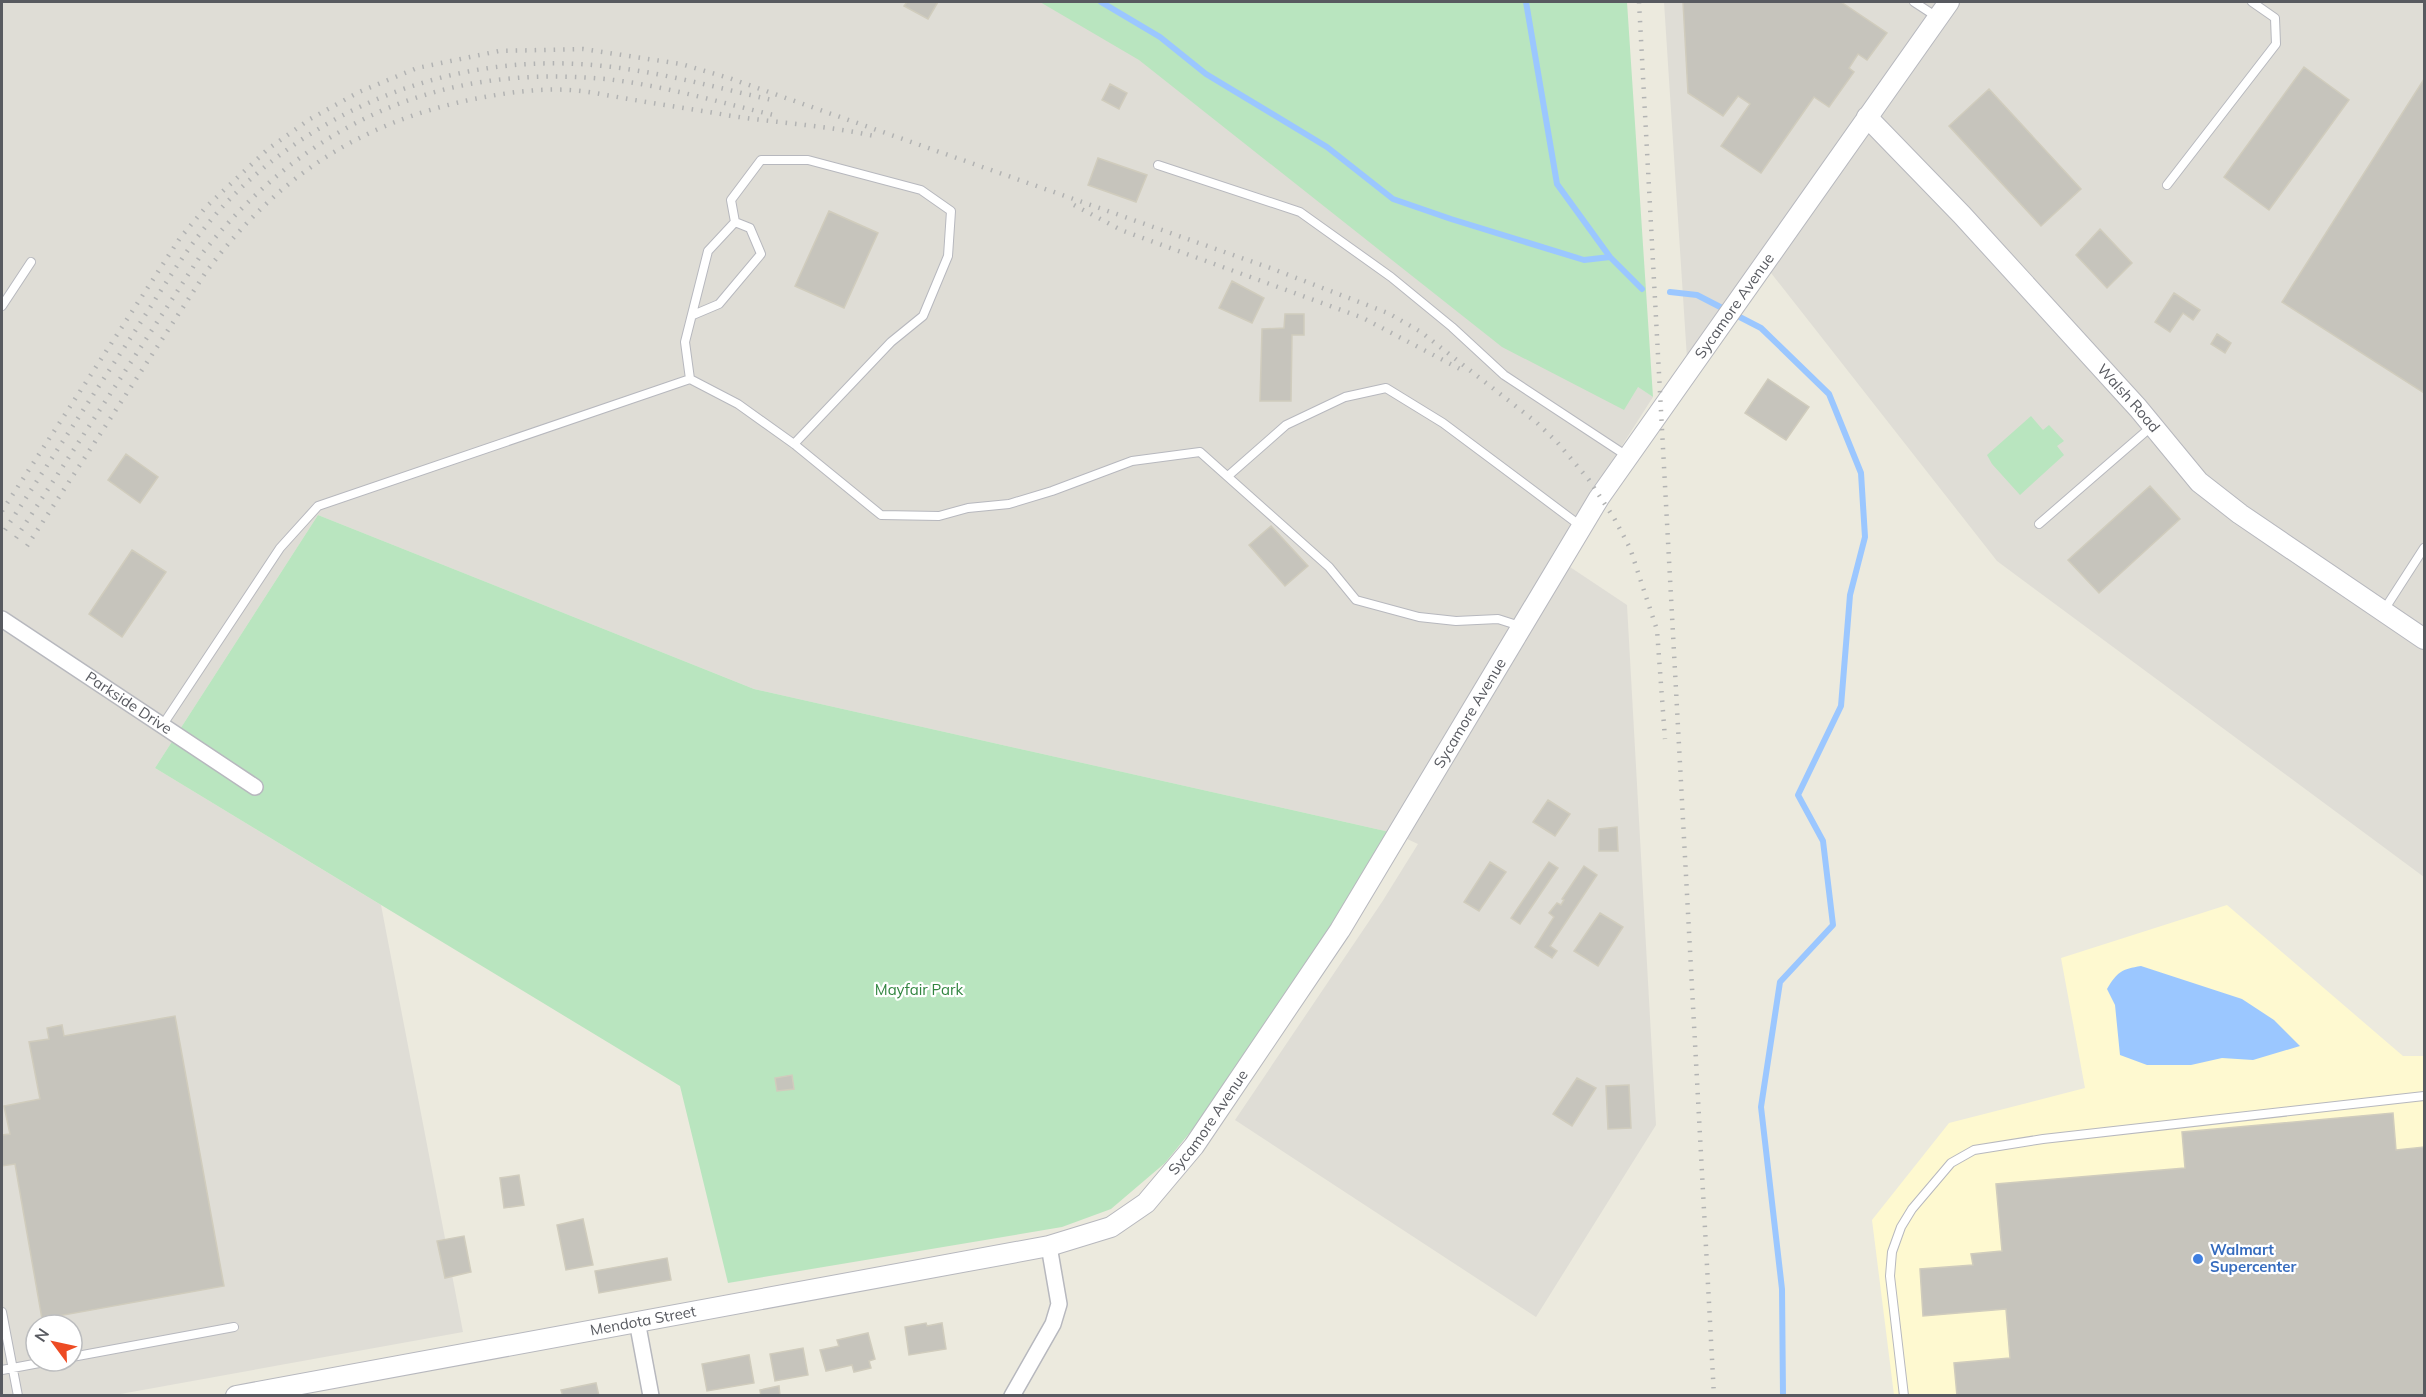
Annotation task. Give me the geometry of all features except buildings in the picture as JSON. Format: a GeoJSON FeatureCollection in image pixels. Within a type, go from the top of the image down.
{"type":"FeatureCollection","features":[{"type":"Feature","properties":{"kind":"street","name":"Sycamore Avenue"},"geometry":{"type":"LineString","coordinates":[[1049,1246],[1111,1227],[1146,1203],[1194,1146],[1340,930],[1599,498],[1943,9]]}},
{"type":"Feature","properties":{"kind":"street","name":"Walsh Road"},"geometry":{"type":"LineString","coordinates":[[1867,117],[1962,215],[2152,426],[2199,482],[2240,514],[2424,639]]}},
{"type":"Feature","properties":{"kind":"street","name":"Parkside Drive"},"geometry":{"type":"LineString","coordinates":[[2,619],[255,787]]}},
{"type":"Feature","properties":{"kind":"street","name":"Mendota Street"},"geometry":{"type":"LineString","coordinates":[[236,1395],[1049,1246]]}},
{"type":"Feature","properties":{"kind":"street"},"geometry":{"type":"LineString","coordinates":[[1012,1395],[1053,1324],[1059,1304],[1049,1246]]}},
{"type":"Feature","properties":{"kind":"street"},"geometry":{"type":"LineString","coordinates":[[637,1321],[651,1395]]}},
{"type":"Feature","properties":{"kind":"lane"},"geometry":{"type":"LineString","coordinates":[[1914,2],[1943,9]]}},
{"type":"Feature","properties":{"kind":"lane"},"geometry":{"type":"LineString","coordinates":[[2167,185],[2276,44],[2275,18],[2252,2]]}},
{"type":"Feature","properties":{"kind":"lane"},"geometry":{"type":"LineString","coordinates":[[735,222],[731,200],[761,160],[808,159],[921,190],[951,211],[948,256],[923,316],[891,342],[794,444]]}},
{"type":"Feature","properties":{"kind":"lane"},"geometry":{"type":"LineString","coordinates":[[1158,165],[1300,212],[1391,277],[1452,327],[1504,375],[1629,457]]}},
{"type":"Feature","properties":{"kind":"lane"},"geometry":{"type":"LineString","coordinates":[[693,315],[719,304],[761,254],[750,228],[735,222]]}},
{"type":"Feature","properties":{"kind":"lane"},"geometry":{"type":"LineString","coordinates":[[690,379],[685,342],[708,251],[735,222]]}},
{"type":"Feature","properties":{"kind":"lane"},"geometry":{"type":"LineString","coordinates":[[2,306],[31,262]]}},
{"type":"Feature","properties":{"kind":"lane"},"geometry":{"type":"LineString","coordinates":[[162,726],[280,548],[318,506],[690,379],[738,404],[794,444],[881,515],[939,516],[968,508],[1009,504],[1132,461],[1200,452],[1329,567],[1356,600],[1419,617],[1456,621],[1498,619],[1522,626]]}},
{"type":"Feature","properties":{"kind":"lane"},"geometry":{"type":"LineString","coordinates":[[1228,476],[1286,425],[1345,397],[1386,388],[1443,423],[1583,528]]}},
{"type":"Feature","properties":{"kind":"lane"},"geometry":{"type":"LineString","coordinates":[[2039,524],[2152,426]]}},
{"type":"Feature","properties":{"kind":"lane"},"geometry":{"type":"LineString","coordinates":[[2383,611],[2424,548]]}},
{"type":"Feature","properties":{"kind":"lane"},"geometry":{"type":"LineString","coordinates":[[1904,1395],[1890,1276],[1892,1252],[1901,1227],[1912,1209],[1951,1163],[1974,1150],[2043,1139],[2424,1096]]}},
{"type":"Feature","properties":{"kind":"lane"},"geometry":{"type":"LineString","coordinates":[[2,1312],[18,1395]]}},
{"type":"Feature","properties":{"kind":"lane"},"geometry":{"type":"LineString","coordinates":[[84,1355],[234,1327]]}},
{"type":"Feature","properties":{"kind":"lane"},"geometry":{"type":"LineString","coordinates":[[2,1370],[24,1366]]}},
{"type":"Feature","properties":{"kind":"shaded area"},"geometry":{"type":"Polygon","coordinates":[[[2,2],[1070,2],[1653,397],[1552,555],[1627,605],[1656,1125],[1536,1317],[1235,1120],[1382,902],[1418,844],[1394,833],[754,689],[318,515],[155,768],[381,905],[463,1332],[115,1395],[2,1396],[2,2]]]}},
{"type":"Feature","properties":{"kind":"shaded area"},"geometry":{"type":"Polygon","coordinates":[[[1664,2],[2424,2],[2424,624],[2417,634],[2424,639],[2424,877],[1997,561],[1764,264],[1688,374],[1664,2]]]}},
{"type":"Feature","properties":{"kind":"shaded area"},"geometry":{"type":"Polygon","coordinates":[[[2227,905],[2403,1056],[2424,1056],[2424,1395],[1894,1395],[1872,1220],[1949,1123],[2085,1088],[2061,958],[2227,905]]]}},
{"type":"Feature","properties":{"kind":"green space"},"geometry":{"type":"Polygon","coordinates":[[[1040,2],[1627,2],[1653,397],[1638,387],[1624,410],[1502,347],[1139,60],[1040,2]]]}},
{"type":"Feature","properties":{"kind":"green space"},"geometry":{"type":"Polygon","coordinates":[[[2031,416],[2043,430],[2049,425],[2064,441],[2057,446],[2064,455],[2020,495],[1992,464],[1987,455],[2031,416]]]}},
{"type":"Feature","properties":{"kind":"green space","name":"Mayfair Park"},"geometry":{"type":"Polygon","coordinates":[[[318,515],[754,689],[1394,833],[1338,919],[1196,1125],[1165,1163],[1111,1209],[1062,1227],[728,1283],[680,1086],[155,768],[318,515]]]}},
{"type":"Feature","properties":{"kind":"water"},"geometry":{"type":"Polygon","coordinates":[[[2141,966],[2242,999],[2274,1020],[2300,1046],[2253,1060],[2222,1058],[2191,1065],[2147,1065],[2120,1055],[2115,1005],[2107,989],[2121,972],[2141,966]]]}},
{"type":"Feature","properties":{"kind":"waterway"},"geometry":{"type":"LineString","coordinates":[[1101,2],[1160,37],[1206,74],[1327,147],[1393,199],[1584,260],[1610,257]]}},
{"type":"Feature","properties":{"kind":"waterway"},"geometry":{"type":"LineString","coordinates":[[1526,2],[1557,184],[1610,257],[1642,289]]}},
{"type":"Feature","properties":{"kind":"waterway"},"geometry":{"type":"LineString","coordinates":[[1670,292],[1697,295],[1761,328],[1829,394],[1861,473],[1865,537],[1850,595],[1841,706],[1798,795],[1823,841],[1833,925],[1780,982],[1761,1107],[1782,1289],[1783,1396]]}},
{"type":"Feature","properties":{"kind":"railway"},"geometry":{"type":"LineString","coordinates":[[1639,2],[1714,1396]]}},
{"type":"Feature","properties":{"kind":"railway"},"geometry":{"type":"LineString","coordinates":[[2,511],[180,238],[206,207],[268,149],[310,119],[359,92],[417,68],[499,51],[583,49],[681,64],[729,78],[1273,269],[1388,313],[1421,332],[1536,422],[1557,442],[1589,480],[1614,518],[1630,548],[1657,630],[1665,739]]}},
{"type":"Feature","properties":{"kind":"railway"},"geometry":{"type":"LineString","coordinates":[[5,530],[178,265],[213,218],[263,168],[304,138],[348,113],[394,92],[442,77],[492,68],[542,63],[616,67],[772,100]]}},
{"type":"Feature","properties":{"kind":"railway"},"geometry":{"type":"LineString","coordinates":[[16,538],[201,255],[241,209],[284,170],[330,138],[379,112],[431,93],[486,81],[544,77],[627,82],[778,116]]}},
{"type":"Feature","properties":{"kind":"railway"},"geometry":{"type":"LineString","coordinates":[[27,546],[206,272],[233,238],[291,182],[323,159],[357,139],[432,109],[497,95],[545,90],[589,92],[726,115],[874,136]]}},
{"type":"Feature","properties":{"kind":"railway"},"geometry":{"type":"LineString","coordinates":[[1074,205],[1121,230],[1363,318],[1460,369]]}},
{"type":"Feature","properties":{"kind":"place","name":"Walmart Supercenter"},"geometry":{"type":"Point","coordinates":[2198,1259]}}]}
